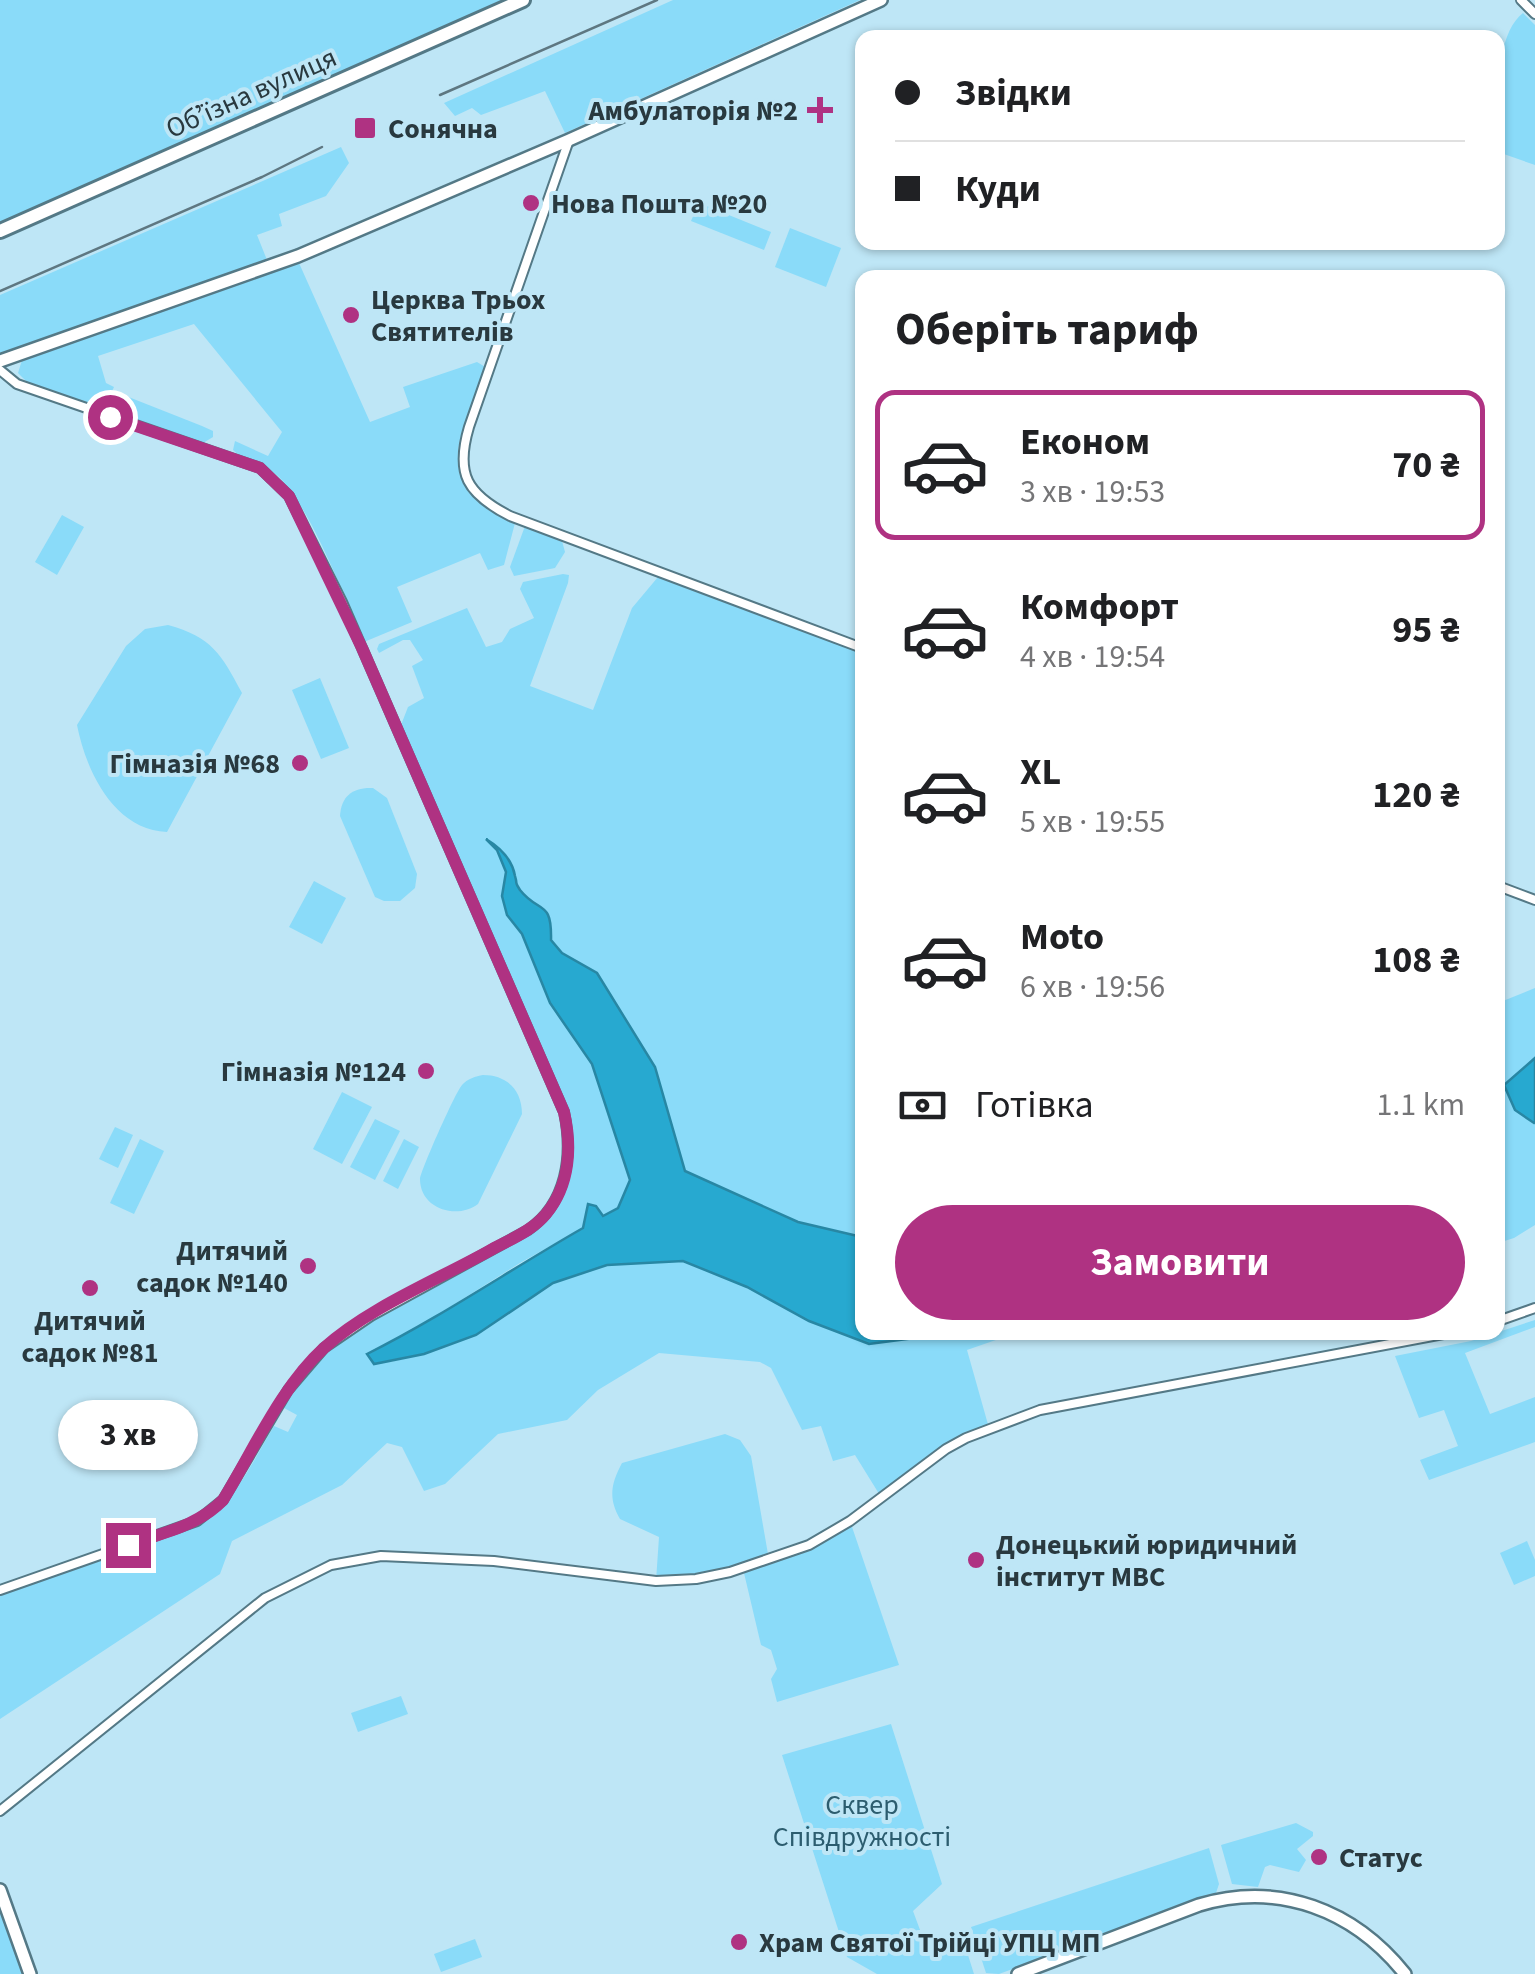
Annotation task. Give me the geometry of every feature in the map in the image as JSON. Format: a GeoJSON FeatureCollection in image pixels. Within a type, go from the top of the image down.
{"type":"FeatureCollection","features":[{"type":"Feature","properties":{"kind":"main road","name":"Обʼїзна вулиця"},"geometry":{"type":"LineString","coordinates":[[0,232],[522,0]]}},
{"type":"Feature","properties":{"kind":"street"},"geometry":{"type":"LineString","coordinates":[[0,360],[298,256],[881,0]]}},
{"type":"Feature","properties":{"kind":"street"},"geometry":{"type":"LineString","coordinates":[[1521,0],[1535,14]]}},
{"type":"Feature","properties":{"kind":"street"},"geometry":{"type":"LineString","coordinates":[[569,140],[469,427],[463,447],[466,480],[486,504],[510,516],[855,645]]}},
{"type":"Feature","properties":{"kind":"street"},"geometry":{"type":"LineString","coordinates":[[0,370],[18,384],[260,468],[289,496],[362,648],[564,1112],[568,1165],[560,1191],[546,1215],[528,1230],[370,1316],[324,1348],[288,1390],[223,1500],[210,1513],[197,1521],[0,1590]]}},
{"type":"Feature","properties":{"kind":"street"},"geometry":{"type":"LineString","coordinates":[[1505,889],[1535,900]]}},
{"type":"Feature","properties":{"kind":"street"},"geometry":{"type":"LineString","coordinates":[[1505,1319],[1535,1308]]}},
{"type":"Feature","properties":{"kind":"street"},"geometry":{"type":"LineString","coordinates":[[0,1811],[264,1598],[331,1565],[381,1556],[494,1561],[656,1580],[696,1579],[730,1572],[809,1545],[956,1444],[1040,1410],[1412,1340]]}},
{"type":"Feature","properties":{"kind":"street"},"geometry":{"type":"LineString","coordinates":[[0,1890],[30,1974]]}},
{"type":"Feature","properties":{"kind":"street"},"geometry":{"type":"LineString","coordinates":[[1018,1974],[1199,1905],[1228,1896],[1261,1895],[1329,1912],[1352,1924],[1374,1940],[1405,1974]]}},
{"type":"Feature","properties":{"kind":"green space"},"geometry":{"type":"Polygon","coordinates":[[[0,0],[523,0],[0,231],[0,0]]]}},
{"type":"Feature","properties":{"kind":"green space"},"geometry":{"type":"Polygon","coordinates":[[[673,0],[860,0],[565,133],[545,91],[481,115],[472,108],[455,116],[444,103],[673,0]]]}},
{"type":"Feature","properties":{"kind":"green space"},"geometry":{"type":"Polygon","coordinates":[[[1523,13],[1535,25],[1535,165],[1505,154],[1505,44],[1513,24],[1523,13]]]}},
{"type":"Feature","properties":{"kind":"green space"},"geometry":{"type":"Polygon","coordinates":[[[341,147],[349,163],[326,196],[279,214],[282,226],[257,235],[267,260],[0,354],[0,295],[341,147]]]}},
{"type":"Feature","properties":{"kind":"green space"},"geometry":{"type":"Polygon","coordinates":[[[699,203],[771,232],[764,250],[691,221],[699,203]]]}},
{"type":"Feature","properties":{"kind":"green space"},"geometry":{"type":"Polygon","coordinates":[[[790,228],[841,248],[826,287],[775,267],[790,228]]]}},
{"type":"Feature","properties":{"kind":"green space"},"geometry":{"type":"Polygon","coordinates":[[[299,263],[370,422],[410,407],[403,387],[477,362],[487,368],[461,437],[461,475],[470,491],[488,507],[515,523],[504,565],[488,570],[480,553],[397,587],[412,622],[364,642],[326,555],[291,492],[274,473],[233,450],[235,441],[268,456],[282,432],[194,324],[98,356],[106,383],[114,387],[104,408],[28,383],[18,373],[22,360],[299,263]]]}},
{"type":"Feature","properties":{"kind":"green space"},"geometry":{"type":"Polygon","coordinates":[[[126,396],[213,431],[213,437],[203,443],[124,416],[120,409],[126,396]]]}},
{"type":"Feature","properties":{"kind":"green space"},"geometry":{"type":"Polygon","coordinates":[[[62,515],[84,527],[57,575],[35,562],[62,515]]]}},
{"type":"Feature","properties":{"kind":"green space"},"geometry":{"type":"Polygon","coordinates":[[[525,526],[562,541],[565,552],[555,568],[514,576],[510,567],[525,526]]]}},
{"type":"Feature","properties":{"kind":"green space"},"geometry":{"type":"Polygon","coordinates":[[[569,575],[530,686],[593,710],[632,608],[658,577],[855,650],[855,1235],[798,1222],[684,1171],[655,1067],[597,973],[562,953],[551,940],[546,912],[520,890],[510,863],[491,843],[506,872],[502,896],[507,915],[522,933],[550,1003],[592,1064],[630,1179],[618,1208],[368,1354],[390,1362],[476,1335],[553,1283],[607,1265],[683,1261],[869,1344],[900,1340],[996,1340],[967,1350],[989,1428],[966,1438],[881,1497],[855,1455],[833,1461],[821,1426],[802,1430],[771,1368],[760,1362],[659,1353],[598,1390],[567,1420],[498,1434],[445,1484],[424,1491],[402,1447],[387,1443],[342,1485],[232,1541],[220,1574],[0,1719],[0,1595],[199,1525],[233,1493],[274,1426],[288,1432],[297,1415],[284,1408],[302,1379],[327,1353],[393,1306],[531,1234],[544,1223],[563,1195],[571,1162],[568,1111],[401,725],[408,707],[424,698],[412,666],[423,660],[410,640],[379,653],[377,649],[379,644],[467,608],[486,647],[502,642],[510,629],[534,618],[520,589],[523,582],[569,575]]]}},
{"type":"Feature","properties":{"kind":"green space"},"geometry":{"type":"Polygon","coordinates":[[[168,625],[195,635],[214,649],[242,693],[167,832],[132,821],[106,795],[87,761],[77,725],[126,646],[145,629],[168,625]]]}},
{"type":"Feature","properties":{"kind":"green space"},"geometry":{"type":"Polygon","coordinates":[[[320,678],[349,748],[321,759],[292,690],[320,678]]]}},
{"type":"Feature","properties":{"kind":"green space"},"geometry":{"type":"Polygon","coordinates":[[[373,788],[387,798],[417,874],[415,888],[400,901],[375,897],[340,816],[349,794],[373,788]]]}},
{"type":"Feature","properties":{"kind":"green space"},"geometry":{"type":"Polygon","coordinates":[[[314,881],[346,898],[322,944],[289,927],[314,881]]]}},
{"type":"Feature","properties":{"kind":"green space"},"geometry":{"type":"Polygon","coordinates":[[[1535,988],[1535,1058],[1530,1062],[1535,1123],[1535,1225],[1505,1241],[1505,1000],[1535,988]]]}},
{"type":"Feature","properties":{"kind":"green space"},"geometry":{"type":"Polygon","coordinates":[[[483,1075],[512,1086],[522,1114],[478,1204],[460,1211],[441,1209],[426,1198],[420,1179],[458,1091],[466,1081],[483,1075]]]}},
{"type":"Feature","properties":{"kind":"green space"},"geometry":{"type":"Polygon","coordinates":[[[342,1092],[372,1107],[342,1164],[313,1149],[342,1092]]]}},
{"type":"Feature","properties":{"kind":"green space"},"geometry":{"type":"Polygon","coordinates":[[[375,1119],[400,1131],[375,1180],[350,1167],[375,1119]]]}},
{"type":"Feature","properties":{"kind":"green space"},"geometry":{"type":"Polygon","coordinates":[[[115,1127],[133,1135],[118,1168],[99,1159],[115,1127]]]}},
{"type":"Feature","properties":{"kind":"green space"},"geometry":{"type":"Polygon","coordinates":[[[140,1139],[164,1151],[134,1214],[110,1203],[140,1139]]]}},
{"type":"Feature","properties":{"kind":"green space"},"geometry":{"type":"Polygon","coordinates":[[[404,1139],[419,1147],[398,1189],[383,1181],[404,1139]]]}},
{"type":"Feature","properties":{"kind":"green space"},"geometry":{"type":"Polygon","coordinates":[[[1535,1320],[1535,1327],[1505,1338],[1505,1330],[1535,1320]]]}},
{"type":"Feature","properties":{"kind":"green space"},"geometry":{"type":"Polygon","coordinates":[[[1500,1340],[1465,1353],[1490,1414],[1535,1397],[1535,1442],[1429,1480],[1420,1460],[1458,1446],[1444,1410],[1419,1418],[1395,1356],[1471,1341],[1500,1340]]]}},
{"type":"Feature","properties":{"kind":"green space"},"geometry":{"type":"Polygon","coordinates":[[[725,1434],[740,1440],[751,1456],[769,1560],[730,1572],[656,1581],[659,1537],[620,1519],[612,1498],[618,1471],[622,1463],[725,1434]]]}},
{"type":"Feature","properties":{"kind":"green space"},"geometry":{"type":"Polygon","coordinates":[[[851,1524],[899,1665],[777,1702],[771,1679],[777,1669],[771,1650],[761,1645],[744,1573],[793,1555],[851,1524]]]}},
{"type":"Feature","properties":{"kind":"green space"},"geometry":{"type":"Polygon","coordinates":[[[1527,1541],[1535,1560],[1535,1576],[1514,1585],[1500,1553],[1527,1541]]]}},
{"type":"Feature","properties":{"kind":"green space"},"geometry":{"type":"Polygon","coordinates":[[[401,1696],[408,1714],[358,1732],[351,1713],[401,1696]]]}},
{"type":"Feature","properties":{"kind":"green space","name":"Сквер Співдружності"},"geometry":{"type":"Polygon","coordinates":[[[891,1724],[942,1884],[913,1911],[923,1938],[962,1936],[974,1974],[877,1974],[847,1957],[782,1755],[891,1724]]]}},
{"type":"Feature","properties":{"kind":"green space"},"geometry":{"type":"Polygon","coordinates":[[[1296,1823],[1313,1832],[1297,1849],[1306,1860],[1299,1872],[1270,1865],[1265,1867],[1258,1887],[1232,1884],[1221,1845],[1296,1823]]]}},
{"type":"Feature","properties":{"kind":"green space"},"geometry":{"type":"Polygon","coordinates":[[[1209,1848],[1219,1884],[1216,1893],[999,1974],[986,1973],[971,1927],[1209,1848]]]}},
{"type":"Feature","properties":{"kind":"green space"},"geometry":{"type":"Polygon","coordinates":[[[0,1909],[23,1974],[0,1974],[0,1909]]]}},
{"type":"Feature","properties":{"kind":"green space"},"geometry":{"type":"Polygon","coordinates":[[[475,1939],[482,1957],[441,1972],[434,1954],[475,1939]]]}},
{"type":"Feature","properties":{"kind":"shaded area"},"geometry":{"type":"Polygon","coordinates":[[[486,839],[508,859],[520,890],[547,912],[551,940],[562,953],[597,973],[655,1067],[685,1171],[798,1222],[855,1235],[855,1339],[683,1261],[607,1265],[553,1283],[476,1335],[424,1354],[374,1364],[367,1354],[583,1228],[588,1204],[596,1206],[603,1216],[618,1208],[630,1180],[592,1064],[550,1003],[522,934],[507,915],[502,896],[506,872],[497,850],[486,839]]]}},
{"type":"Feature","properties":{"kind":"shaded area"},"geometry":{"type":"Polygon","coordinates":[[[1535,1058],[1534,1123],[1515,1110],[1505,1084],[1535,1058]]]}},
{"type":"Feature","properties":{"kind":"shaded area"},"geometry":{"type":"Polygon","coordinates":[[[859,1340],[900,1340],[869,1344],[859,1340]]]}},
{"type":"Feature","properties":{"kind":"tram line"},"geometry":{"type":"LineString","coordinates":[[440,95],[657,0]]}},
{"type":"Feature","properties":{"kind":"tram line"},"geometry":{"type":"LineString","coordinates":[[0,291],[322,147]]}},
{"type":"Feature","properties":{"kind":"place","name":"Амбулаторія №2"},"geometry":{"type":"Point","coordinates":[820,110]}},
{"type":"Feature","properties":{"kind":"place","name":"Сонячна"},"geometry":{"type":"Point","coordinates":[365,128]}},
{"type":"Feature","properties":{"kind":"place","name":"Нова Пошта №20"},"geometry":{"type":"Point","coordinates":[531,203]}},
{"type":"Feature","properties":{"kind":"place","name":"Церква Трьох Святителів"},"geometry":{"type":"Point","coordinates":[351,315]}},
{"type":"Feature","properties":{"kind":"place","name":"Гімназія №68"},"geometry":{"type":"Point","coordinates":[300,763]}},
{"type":"Feature","properties":{"kind":"place","name":"Гімназія №124"},"geometry":{"type":"Point","coordinates":[426,1071]}},
{"type":"Feature","properties":{"kind":"place","name":"Дитячий садок №140"},"geometry":{"type":"Point","coordinates":[308,1266]}},
{"type":"Feature","properties":{"kind":"place","name":"Дитячий садок №81"},"geometry":{"type":"Point","coordinates":[90,1288]}},
{"type":"Feature","properties":{"kind":"place","name":"Донецький юридичний інститут МВС"},"geometry":{"type":"Point","coordinates":[976,1560]}},
{"type":"Feature","properties":{"kind":"place","name":"Статус"},"geometry":{"type":"Point","coordinates":[1319,1857]}},
{"type":"Feature","properties":{"kind":"place","name":"Храм Святої Трійці УПЦ МП"},"geometry":{"type":"Point","coordinates":[739,1942]}},
{"type":"Feature","properties":{"kind":"route"},"geometry":{"type":"LineString","coordinates":[[110,417],[260,468],[289,496],[362,648],[564,1112],[568,1131],[568,1165],[560,1191],[546,1215],[528,1230],[370,1316],[324,1348],[288,1390],[223,1500],[197,1521],[128,1545]]}}]}
